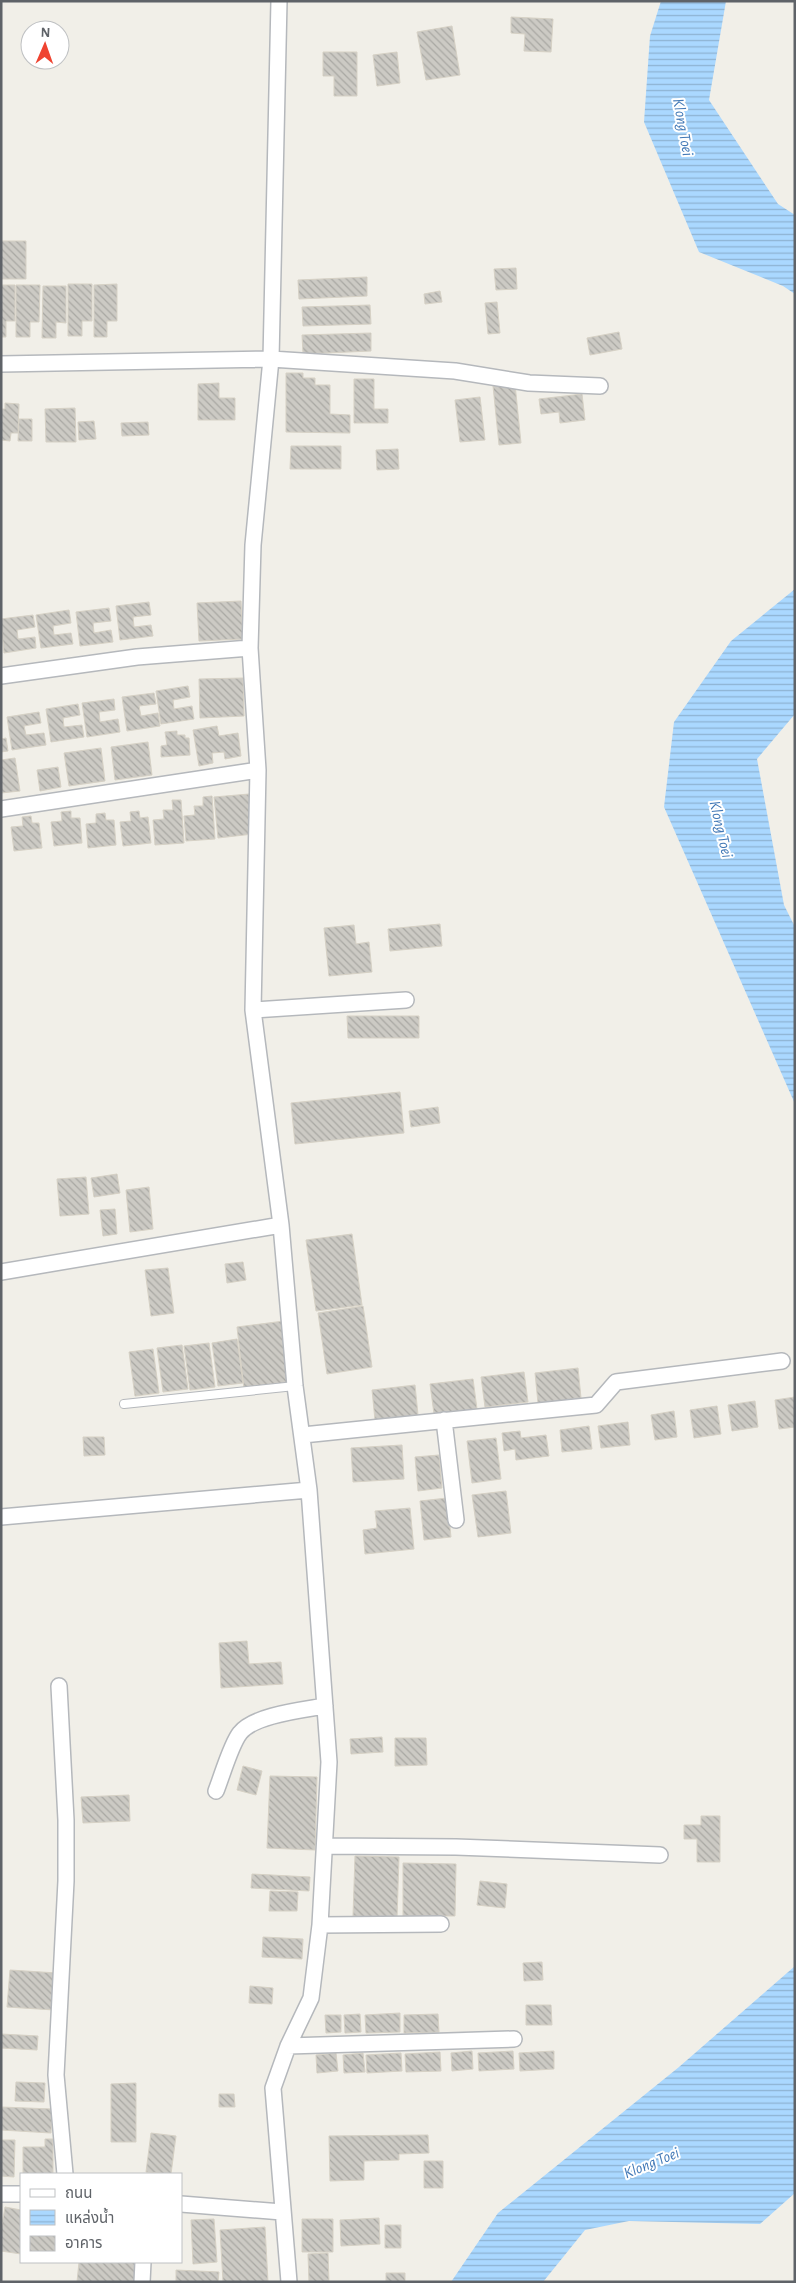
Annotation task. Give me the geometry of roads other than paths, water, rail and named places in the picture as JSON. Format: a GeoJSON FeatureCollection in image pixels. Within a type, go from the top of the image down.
{"type":"FeatureCollection","features":[{"type":"Feature","properties":{"kind":"street"},"geometry":{"type":"LineString","coordinates":[[279,1],[271,359],[253,545],[250,648],[258,770],[253,1010],[280,1225],[295,1386],[309,1490],[329,1762],[320,1925],[311,1998],[288,2046],[273,2088],[289,2282]]}},
{"type":"Feature","properties":{"kind":"street"},"geometry":{"type":"LineString","coordinates":[[1,364],[271,359],[455,371],[529,383],[600,386]]}},
{"type":"Feature","properties":{"kind":"street"},"geometry":{"type":"LineString","coordinates":[[1,676],[137,657],[250,648]]}},
{"type":"Feature","properties":{"kind":"street"},"geometry":{"type":"LineString","coordinates":[[1,809],[258,770]]}},
{"type":"Feature","properties":{"kind":"street"},"geometry":{"type":"LineString","coordinates":[[253,1010],[406,1000]]}},
{"type":"Feature","properties":{"kind":"street"},"geometry":{"type":"LineString","coordinates":[[1,1272],[280,1225]]}},
{"type":"Feature","properties":{"kind":"street"},"geometry":{"type":"LineString","coordinates":[[303,1435],[596,1405],[616,1382],[782,1361]]}},
{"type":"Feature","properties":{"kind":"street"},"geometry":{"type":"LineString","coordinates":[[444,1420],[456,1520]]}},
{"type":"Feature","properties":{"kind":"street"},"geometry":{"type":"LineString","coordinates":[[1,1517],[309,1490]]}},
{"type":"Feature","properties":{"kind":"street"},"geometry":{"type":"LineString","coordinates":[[59,1686],[66,1820],[66,1881],[56,2075],[65,2173]]}},
{"type":"Feature","properties":{"kind":"street"},"geometry":{"type":"LineString","coordinates":[[216,1791],[240,1732],[257,1721],[290,1712],[325,1706]]}},
{"type":"Feature","properties":{"kind":"street"},"geometry":{"type":"LineString","coordinates":[[325,1846],[456,1847],[660,1856]]}},
{"type":"Feature","properties":{"kind":"street"},"geometry":{"type":"LineString","coordinates":[[320,1925],[441,1924]]}},
{"type":"Feature","properties":{"kind":"street"},"geometry":{"type":"LineString","coordinates":[[288,2046],[514,2039]]}},
{"type":"Feature","properties":{"kind":"street"},"geometry":{"type":"LineString","coordinates":[[1,2194],[20,2194]]}},
{"type":"Feature","properties":{"kind":"street"},"geometry":{"type":"LineString","coordinates":[[182,2204],[282,2212]]}},
{"type":"Feature","properties":{"kind":"street"},"geometry":{"type":"LineString","coordinates":[[142,2282],[143,2263]]}},
{"type":"Feature","properties":{"kind":"lane"},"geometry":{"type":"LineString","coordinates":[[124,1404],[295,1386]]}},
{"type":"Feature","properties":{"kind":"water","name":"Klong Toei"},"geometry":{"type":"Polygon","coordinates":[[[661,1],[726,1],[709,100],[778,204],[795,215],[795,294],[783,286],[699,252],[644,122],[650,36],[661,1]]]}},
{"type":"Feature","properties":{"kind":"water","name":"Klong Toei"},"geometry":{"type":"Polygon","coordinates":[[[795,589],[795,714],[757,759],[784,905],[795,927],[795,1104],[664,807],[674,722],[731,641],[795,589]]]}},
{"type":"Feature","properties":{"kind":"water","name":"Klong Toei"},"geometry":{"type":"Polygon","coordinates":[[[795,1966],[795,2193],[760,2224],[629,2221],[585,2230],[543,2282],[451,2282],[498,2213],[679,2067],[795,1966]]]}}]}
